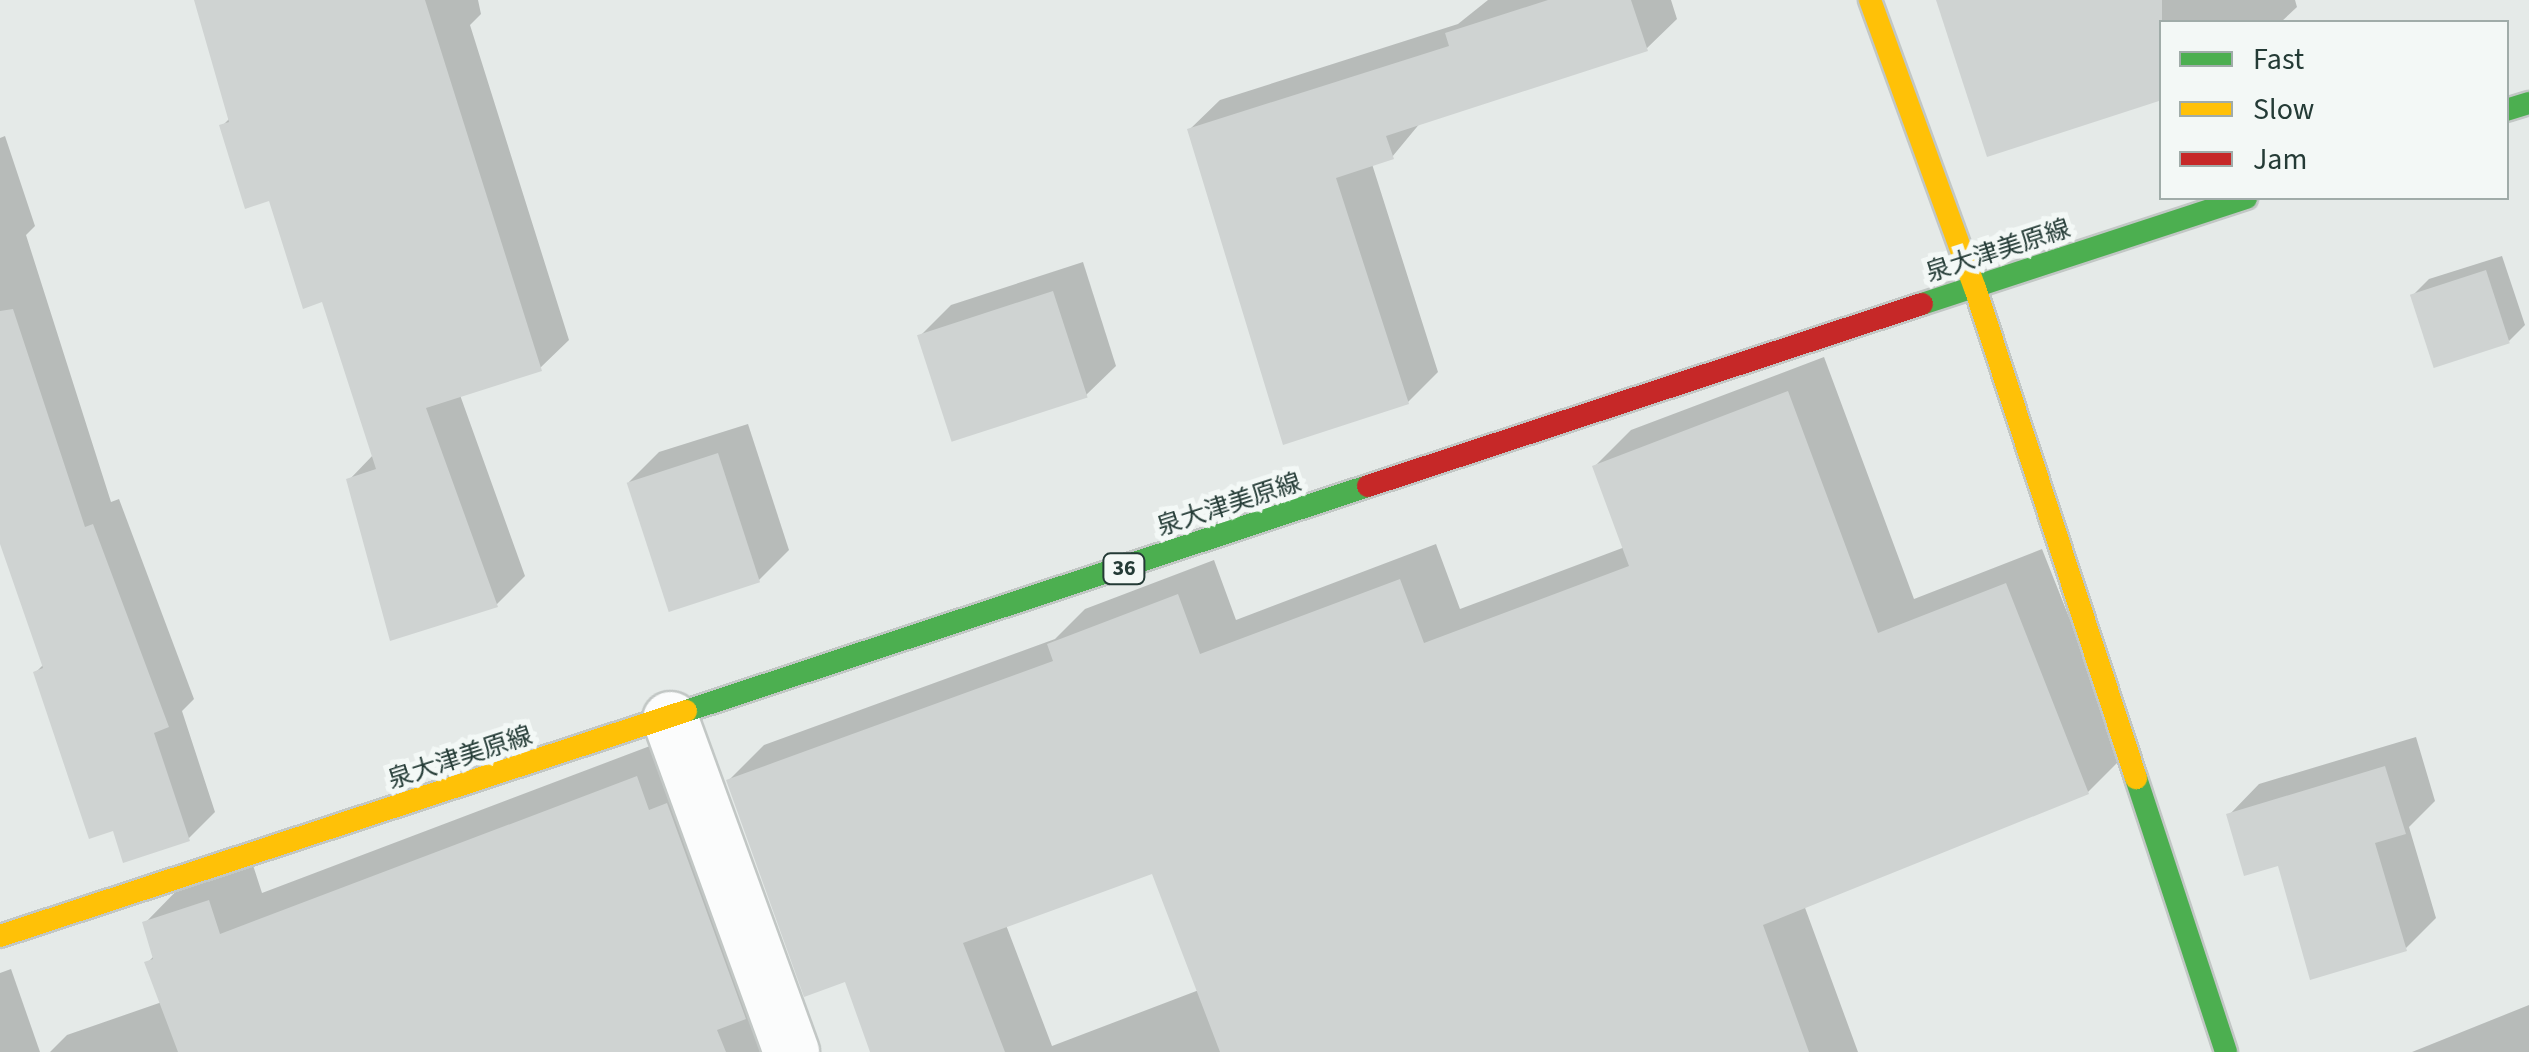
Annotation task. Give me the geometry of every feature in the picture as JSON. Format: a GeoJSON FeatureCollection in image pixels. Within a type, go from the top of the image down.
{"type":"FeatureCollection","features":[{"type":"Feature","properties":{"kind":"main road"},"geometry":{"type":"LineString","coordinates":[[1870,0],[1975,288],[2226,1052]]}},
{"type":"Feature","properties":{"kind":"main road","name":"泉大津美原線"},"geometry":{"type":"LineString","coordinates":[[0,936],[2240,200]]}},
{"type":"Feature","properties":{"kind":"street"},"geometry":{"type":"LineString","coordinates":[[670,719],[790,1052]]}},
{"type":"Feature","properties":{"kind":"building"},"geometry":{"type":"Polygon","coordinates":[[[194,0],[425,0],[542,371],[426,408],[498,607],[390,641],[346,479],[376,469],[322,302],[303,309],[269,201],[245,209],[219,125],[229,122],[194,0]]]}},
{"type":"Feature","properties":{"kind":"building"},"geometry":{"type":"Polygon","coordinates":[[[1548,0],[1631,0],[1648,51],[1386,136],[1394,159],[1336,178],[1409,404],[1283,445],[1187,129],[1449,46],[1445,33],[1548,0]]]}},
{"type":"Feature","properties":{"kind":"building"},"geometry":{"type":"Polygon","coordinates":[[[1936,0],[2162,0],[2159,101],[1987,157],[1936,0]]]}},
{"type":"Feature","properties":{"kind":"building"},"geometry":{"type":"Polygon","coordinates":[[[2486,270],[2510,343],[2434,368],[2410,295],[2486,270]]]}},
{"type":"Feature","properties":{"kind":"building"},"geometry":{"type":"Polygon","coordinates":[[[1053,291],[1088,398],[952,442],[917,335],[1053,291]]]}},
{"type":"Feature","properties":{"kind":"building"},"geometry":{"type":"Polygon","coordinates":[[[13,309],[85,527],[93,524],[169,727],[154,733],[190,841],[123,863],[113,831],[89,839],[33,672],[43,668],[0,544],[0,311],[13,309]]]}},
{"type":"Feature","properties":{"kind":"building"},"geometry":{"type":"Polygon","coordinates":[[[1788,391],[1878,633],[2006,583],[2089,794],[1763,925],[1809,1052],[1220,1052],[1152,874],[963,943],[1005,1052],[870,1052],[845,982],[804,997],[726,780],[1053,661],[1047,644],[1178,594],[1200,654],[1400,579],[1424,643],[1629,566],[1592,466],[1788,391]]]}},
{"type":"Feature","properties":{"kind":"building"},"geometry":{"type":"Polygon","coordinates":[[[718,453],[760,582],[669,612],[627,483],[718,453]]]}},
{"type":"Feature","properties":{"kind":"building"},"geometry":{"type":"Polygon","coordinates":[[[2385,766],[2406,834],[2375,843],[2407,951],[2310,980],[2278,866],[2244,876],[2226,814],[2385,766]]]}},
{"type":"Feature","properties":{"kind":"building"},"geometry":{"type":"Polygon","coordinates":[[[637,776],[649,810],[667,803],[746,1019],[717,1030],[726,1052],[178,1052],[144,962],[153,959],[142,922],[209,900],[220,934],[637,776]]]}},
{"type":"Feature","properties":{"kind":"traffic: fast"},"geometry":{"type":"LineString","coordinates":[[2509,109],[2529,103]]}},
{"type":"Feature","properties":{"kind":"traffic: fast"},"geometry":{"type":"LineString","coordinates":[[1922,304],[2240,200]]}},
{"type":"Feature","properties":{"kind":"traffic: fast"},"geometry":{"type":"LineString","coordinates":[[686,711],[1368,486]]}},
{"type":"Feature","properties":{"kind":"traffic: fast"},"geometry":{"type":"LineString","coordinates":[[2136,778],[2226,1052]]}},
{"type":"Feature","properties":{"kind":"traffic: slow"},"geometry":{"type":"LineString","coordinates":[[1870,0],[1975,288],[2136,778]]}},
{"type":"Feature","properties":{"kind":"traffic: slow"},"geometry":{"type":"LineString","coordinates":[[0,936],[686,711]]}},
{"type":"Feature","properties":{"kind":"traffic: jam"},"geometry":{"type":"LineString","coordinates":[[1368,486],[1922,304]]}}]}
